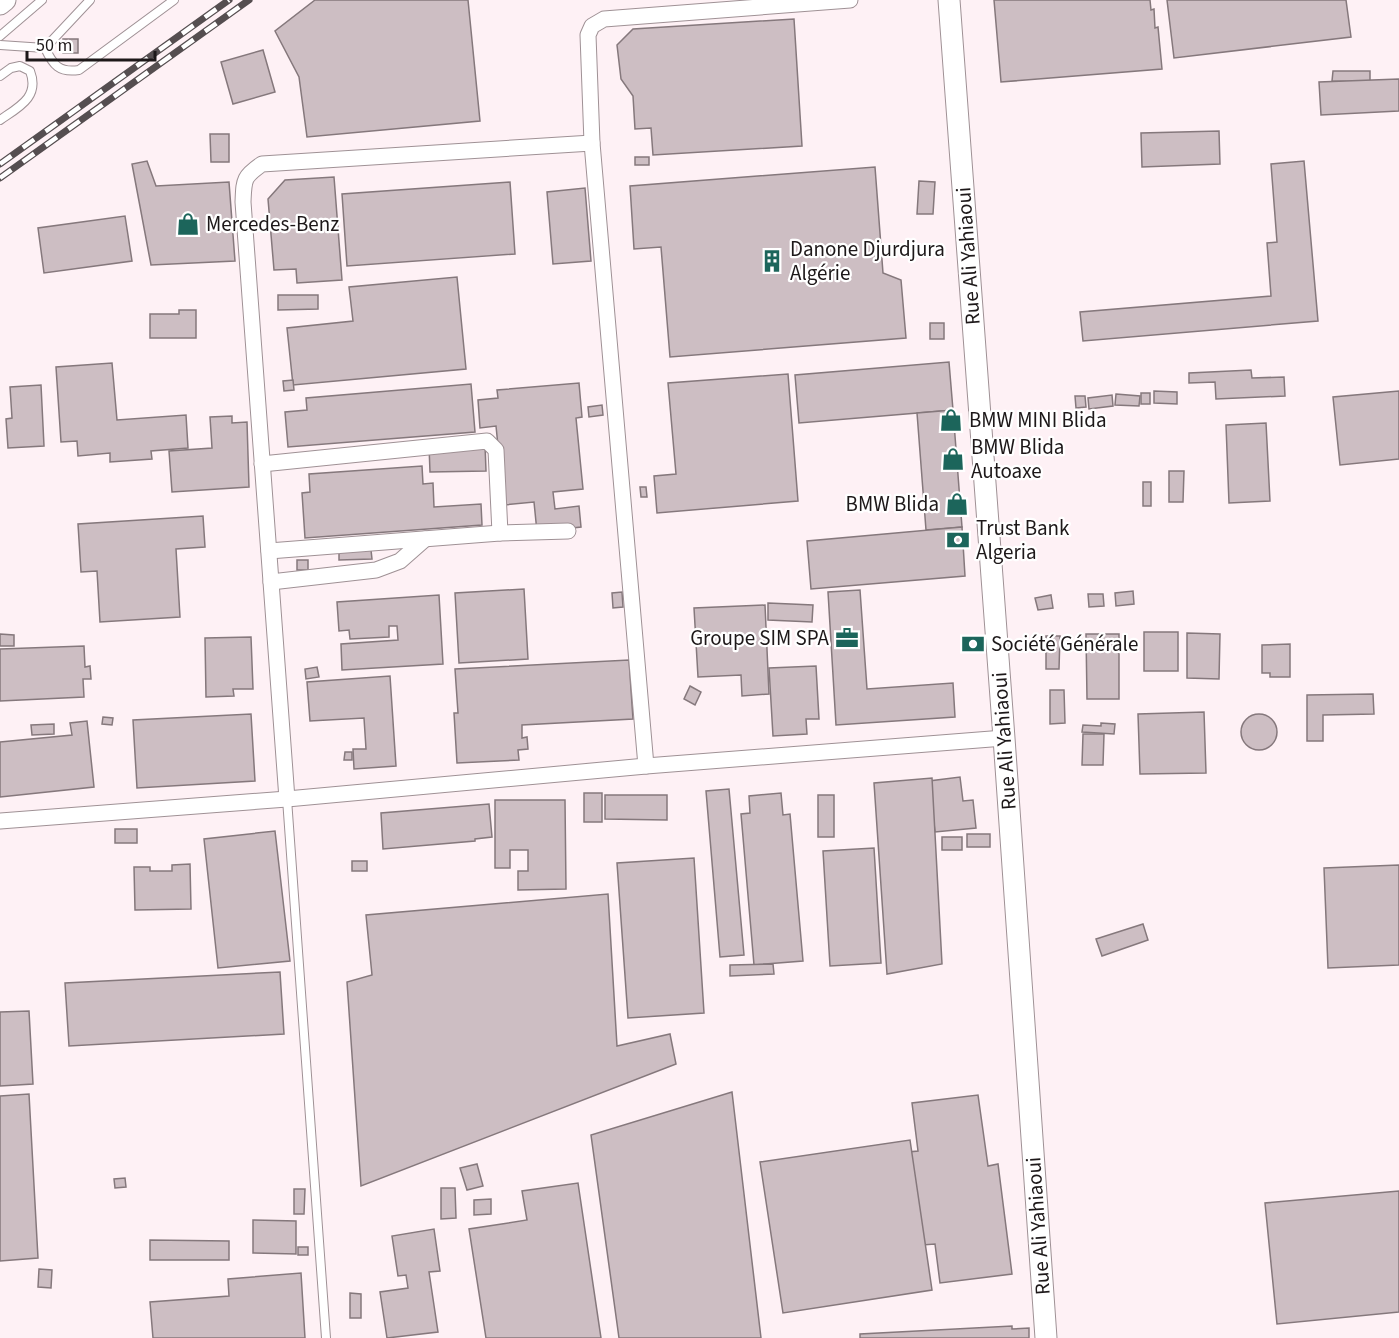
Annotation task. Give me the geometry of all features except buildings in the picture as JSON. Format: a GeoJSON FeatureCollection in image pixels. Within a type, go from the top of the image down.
{"type":"FeatureCollection","features":[{"type":"Feature","properties":{"kind":"main road"},"geometry":{"type":"LineString","coordinates":[[0,4],[5,0]]}},
{"type":"Feature","properties":{"kind":"main road","name":"Rue Ali Yahiaoui"},"geometry":{"type":"LineString","coordinates":[[949,0],[1005,738],[1046,1338]]}},
{"type":"Feature","properties":{"kind":"street"},"geometry":{"type":"LineString","coordinates":[[646,766],[592,143],[588,35],[592,26],[604,19],[850,0]]}},
{"type":"Feature","properties":{"kind":"street"},"geometry":{"type":"LineString","coordinates":[[287,799],[243,202],[244,182],[249,173],[262,164],[592,143]]}},
{"type":"Feature","properties":{"kind":"street"},"geometry":{"type":"LineString","coordinates":[[262,464],[487,441],[496,450],[500,533]]}},
{"type":"Feature","properties":{"kind":"street"},"geometry":{"type":"LineString","coordinates":[[269,550],[500,533],[568,531]]}},
{"type":"Feature","properties":{"kind":"street"},"geometry":{"type":"LineString","coordinates":[[271,582],[376,570],[400,561],[425,539]]}},
{"type":"Feature","properties":{"kind":"street"},"geometry":{"type":"LineString","coordinates":[[0,821],[1005,738]]}},
{"type":"Feature","properties":{"kind":"lane"},"geometry":{"type":"LineString","coordinates":[[0,36],[42,0]]}},
{"type":"Feature","properties":{"kind":"lane"},"geometry":{"type":"LineString","coordinates":[[45,48],[90,0]]}},
{"type":"Feature","properties":{"kind":"lane"},"geometry":{"type":"LineString","coordinates":[[45,48],[55,65],[62,70],[69,72],[79,70],[174,0]]}},
{"type":"Feature","properties":{"kind":"lane"},"geometry":{"type":"LineString","coordinates":[[0,45],[45,48]]}},
{"type":"Feature","properties":{"kind":"lane"},"geometry":{"type":"LineString","coordinates":[[0,76],[11,68],[20,66],[30,71],[34,82],[31,94],[0,120]]}},
{"type":"Feature","properties":{"kind":"lane"},"geometry":{"type":"LineString","coordinates":[[287,799],[326,1338]]}},
{"type":"Feature","properties":{"kind":"railway"},"geometry":{"type":"LineString","coordinates":[[0,164],[229,0]]}},
{"type":"Feature","properties":{"kind":"railway"},"geometry":{"type":"LineString","coordinates":[[0,178],[249,0]]}},
{"type":"Feature","properties":{"kind":"place","name":"Mercedes-Benz"},"geometry":{"type":"Point","coordinates":[188,224]}},
{"type":"Feature","properties":{"kind":"place","name":"Danone Djurdjura Algérie"},"geometry":{"type":"Point","coordinates":[772,261]}},
{"type":"Feature","properties":{"kind":"place","name":"BMW MINI Blida"},"geometry":{"type":"Point","coordinates":[951,420]}},
{"type":"Feature","properties":{"kind":"place","name":"BMW Blida Autoaxe"},"geometry":{"type":"Point","coordinates":[953,459]}},
{"type":"Feature","properties":{"kind":"place","name":"BMW Blida"},"geometry":{"type":"Point","coordinates":[957,504]}},
{"type":"Feature","properties":{"kind":"place","name":"Trust Bank Algeria"},"geometry":{"type":"Point","coordinates":[958,540]}},
{"type":"Feature","properties":{"kind":"place","name":"Groupe SIM SPA"},"geometry":{"type":"Point","coordinates":[847,638]}},
{"type":"Feature","properties":{"kind":"place","name":"Société Générale"},"geometry":{"type":"Point","coordinates":[973,644]}}]}
